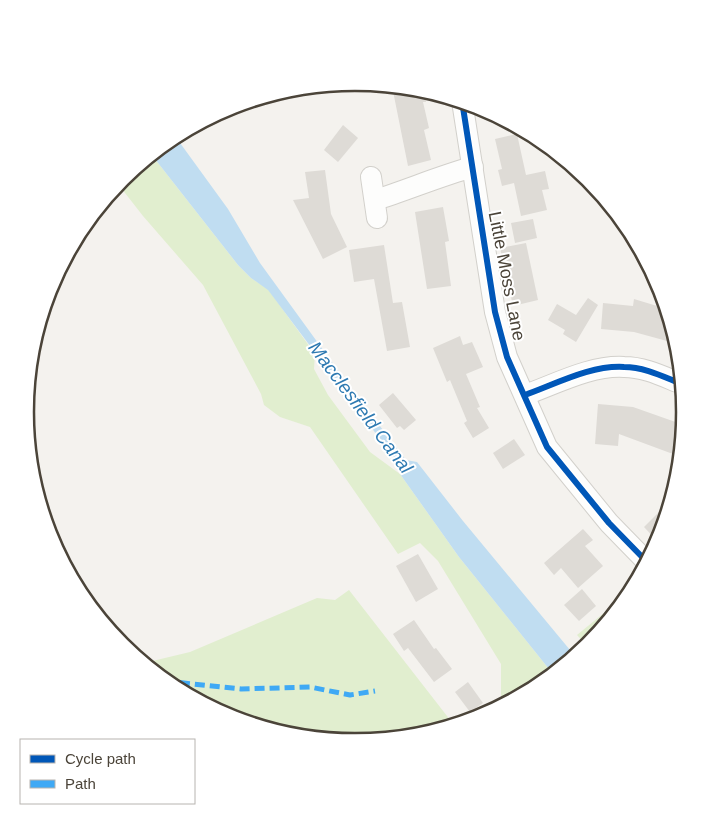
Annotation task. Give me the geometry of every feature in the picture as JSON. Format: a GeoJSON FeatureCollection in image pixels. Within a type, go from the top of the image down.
{"type":"FeatureCollection","features":[{"type":"Feature","properties":{"kind":"street","name":"Little Moss Lane"},"geometry":{"type":"LineString","coordinates":[[463,110],[495,312],[507,357],[547,447],[609,522],[642,556]]}},
{"type":"Feature","properties":{"kind":"street"},"geometry":{"type":"LineString","coordinates":[[371,177],[376,209],[397,193],[438,176],[473,167]]}},
{"type":"Feature","properties":{"kind":"street"},"geometry":{"type":"LineString","coordinates":[[525,395],[596,370],[624,367],[651,371],[675,381]]}},
{"type":"Feature","properties":{"kind":"green space"},"geometry":{"type":"Polygon","coordinates":[[[156,160],[238,265],[251,278],[268,289],[315,354],[314,369],[328,395],[370,452],[400,474],[459,557],[549,669],[501,698],[501,664],[438,561],[420,543],[398,554],[310,427],[280,417],[264,405],[261,394],[203,285],[123,190],[156,160]]]}},
{"type":"Feature","properties":{"kind":"green space"},"geometry":{"type":"Polygon","coordinates":[[[349,590],[449,719],[418,727],[376,733],[334,733],[292,727],[232,709],[194,690],[152,661],[190,652],[317,598],[335,600],[349,590]]]}},
{"type":"Feature","properties":{"kind":"green space"},"geometry":{"type":"Polygon","coordinates":[[[610,608],[581,640],[577,635],[610,608]]]}},
{"type":"Feature","properties":{"kind":"water","name":"Macclesfield Canal"},"geometry":{"type":"Polygon","coordinates":[[[180,143],[228,209],[260,263],[350,387],[406,460],[417,462],[463,521],[570,651],[551,667],[549,669],[459,557],[400,474],[401,467],[268,290],[251,278],[238,265],[156,160],[180,143]]]}},
{"type":"Feature","properties":{"kind":"building"},"geometry":{"type":"Polygon","coordinates":[[[393,93],[425,99],[426,102],[423,102],[429,128],[424,130],[431,160],[408,166],[393,93]]]}},
{"type":"Feature","properties":{"kind":"building"},"geometry":{"type":"Polygon","coordinates":[[[343,125],[358,138],[338,162],[324,150],[343,125]]]}},
{"type":"Feature","properties":{"kind":"building"},"geometry":{"type":"Polygon","coordinates":[[[516,134],[526,175],[545,171],[549,189],[542,190],[547,210],[521,216],[514,183],[502,186],[498,170],[502,169],[495,139],[516,134]]]}},
{"type":"Feature","properties":{"kind":"building"},"geometry":{"type":"Polygon","coordinates":[[[325,170],[331,214],[347,247],[323,259],[293,200],[309,198],[305,172],[325,170]]]}},
{"type":"Feature","properties":{"kind":"building"},"geometry":{"type":"Polygon","coordinates":[[[443,207],[449,241],[445,242],[451,286],[427,289],[415,212],[443,207]]]}},
{"type":"Feature","properties":{"kind":"building"},"geometry":{"type":"Polygon","coordinates":[[[533,219],[537,238],[515,243],[511,223],[533,219]]]}},
{"type":"Feature","properties":{"kind":"building"},"geometry":{"type":"Polygon","coordinates":[[[526,243],[538,300],[513,306],[500,248],[526,243]]]}},
{"type":"Feature","properties":{"kind":"building"},"geometry":{"type":"Polygon","coordinates":[[[384,245],[393,303],[402,302],[410,347],[387,351],[374,279],[354,282],[349,250],[384,245]]]}},
{"type":"Feature","properties":{"kind":"building"},"geometry":{"type":"Polygon","coordinates":[[[588,298],[598,305],[576,342],[563,334],[565,330],[548,320],[557,304],[576,315],[588,298]]]}},
{"type":"Feature","properties":{"kind":"building"},"geometry":{"type":"Polygon","coordinates":[[[634,299],[658,306],[668,341],[634,332],[601,329],[603,303],[633,306],[634,299]]]}},
{"type":"Feature","properties":{"kind":"building"},"geometry":{"type":"Polygon","coordinates":[[[460,336],[463,345],[472,342],[483,367],[466,374],[480,407],[477,408],[489,428],[473,438],[464,423],[467,421],[450,380],[447,382],[433,348],[460,336]]]}},
{"type":"Feature","properties":{"kind":"building"},"geometry":{"type":"Polygon","coordinates":[[[393,393],[416,420],[404,430],[400,426],[397,428],[379,405],[393,393]]]}},
{"type":"Feature","properties":{"kind":"building"},"geometry":{"type":"Polygon","coordinates":[[[598,404],[633,407],[676,422],[674,454],[619,434],[618,446],[595,444],[598,404]]]}},
{"type":"Feature","properties":{"kind":"building"},"geometry":{"type":"Polygon","coordinates":[[[514,439],[525,455],[503,469],[493,453],[514,439]]]}},
{"type":"Feature","properties":{"kind":"building"},"geometry":{"type":"Polygon","coordinates":[[[660,511],[652,535],[644,527],[660,511]]]}},
{"type":"Feature","properties":{"kind":"building"},"geometry":{"type":"Polygon","coordinates":[[[583,529],[593,540],[585,546],[603,566],[578,588],[561,568],[554,575],[544,563],[583,529]]]}},
{"type":"Feature","properties":{"kind":"building"},"geometry":{"type":"Polygon","coordinates":[[[418,554],[438,589],[416,602],[396,566],[418,554]]]}},
{"type":"Feature","properties":{"kind":"building"},"geometry":{"type":"Polygon","coordinates":[[[582,589],[596,606],[579,621],[564,605],[582,589]]]}},
{"type":"Feature","properties":{"kind":"building"},"geometry":{"type":"Polygon","coordinates":[[[414,620],[434,649],[436,648],[452,669],[434,682],[408,648],[404,651],[393,634],[414,620]]]}},
{"type":"Feature","properties":{"kind":"building"},"geometry":{"type":"Polygon","coordinates":[[[468,682],[483,703],[470,712],[455,692],[468,682]]]}},
{"type":"Feature","properties":{"kind":"marked path"},"geometry":{"type":"LineString","coordinates":[[183,683],[241,689],[310,687],[350,695],[375,691]]}},
{"type":"Feature","properties":{"kind":"cycle path"},"geometry":{"type":"LineString","coordinates":[[463,110],[495,312],[507,357],[547,447],[609,523],[642,557]]}},
{"type":"Feature","properties":{"kind":"cycle path"},"geometry":{"type":"LineString","coordinates":[[525,395],[586,372],[612,367],[632,367],[675,381]]}}]}
